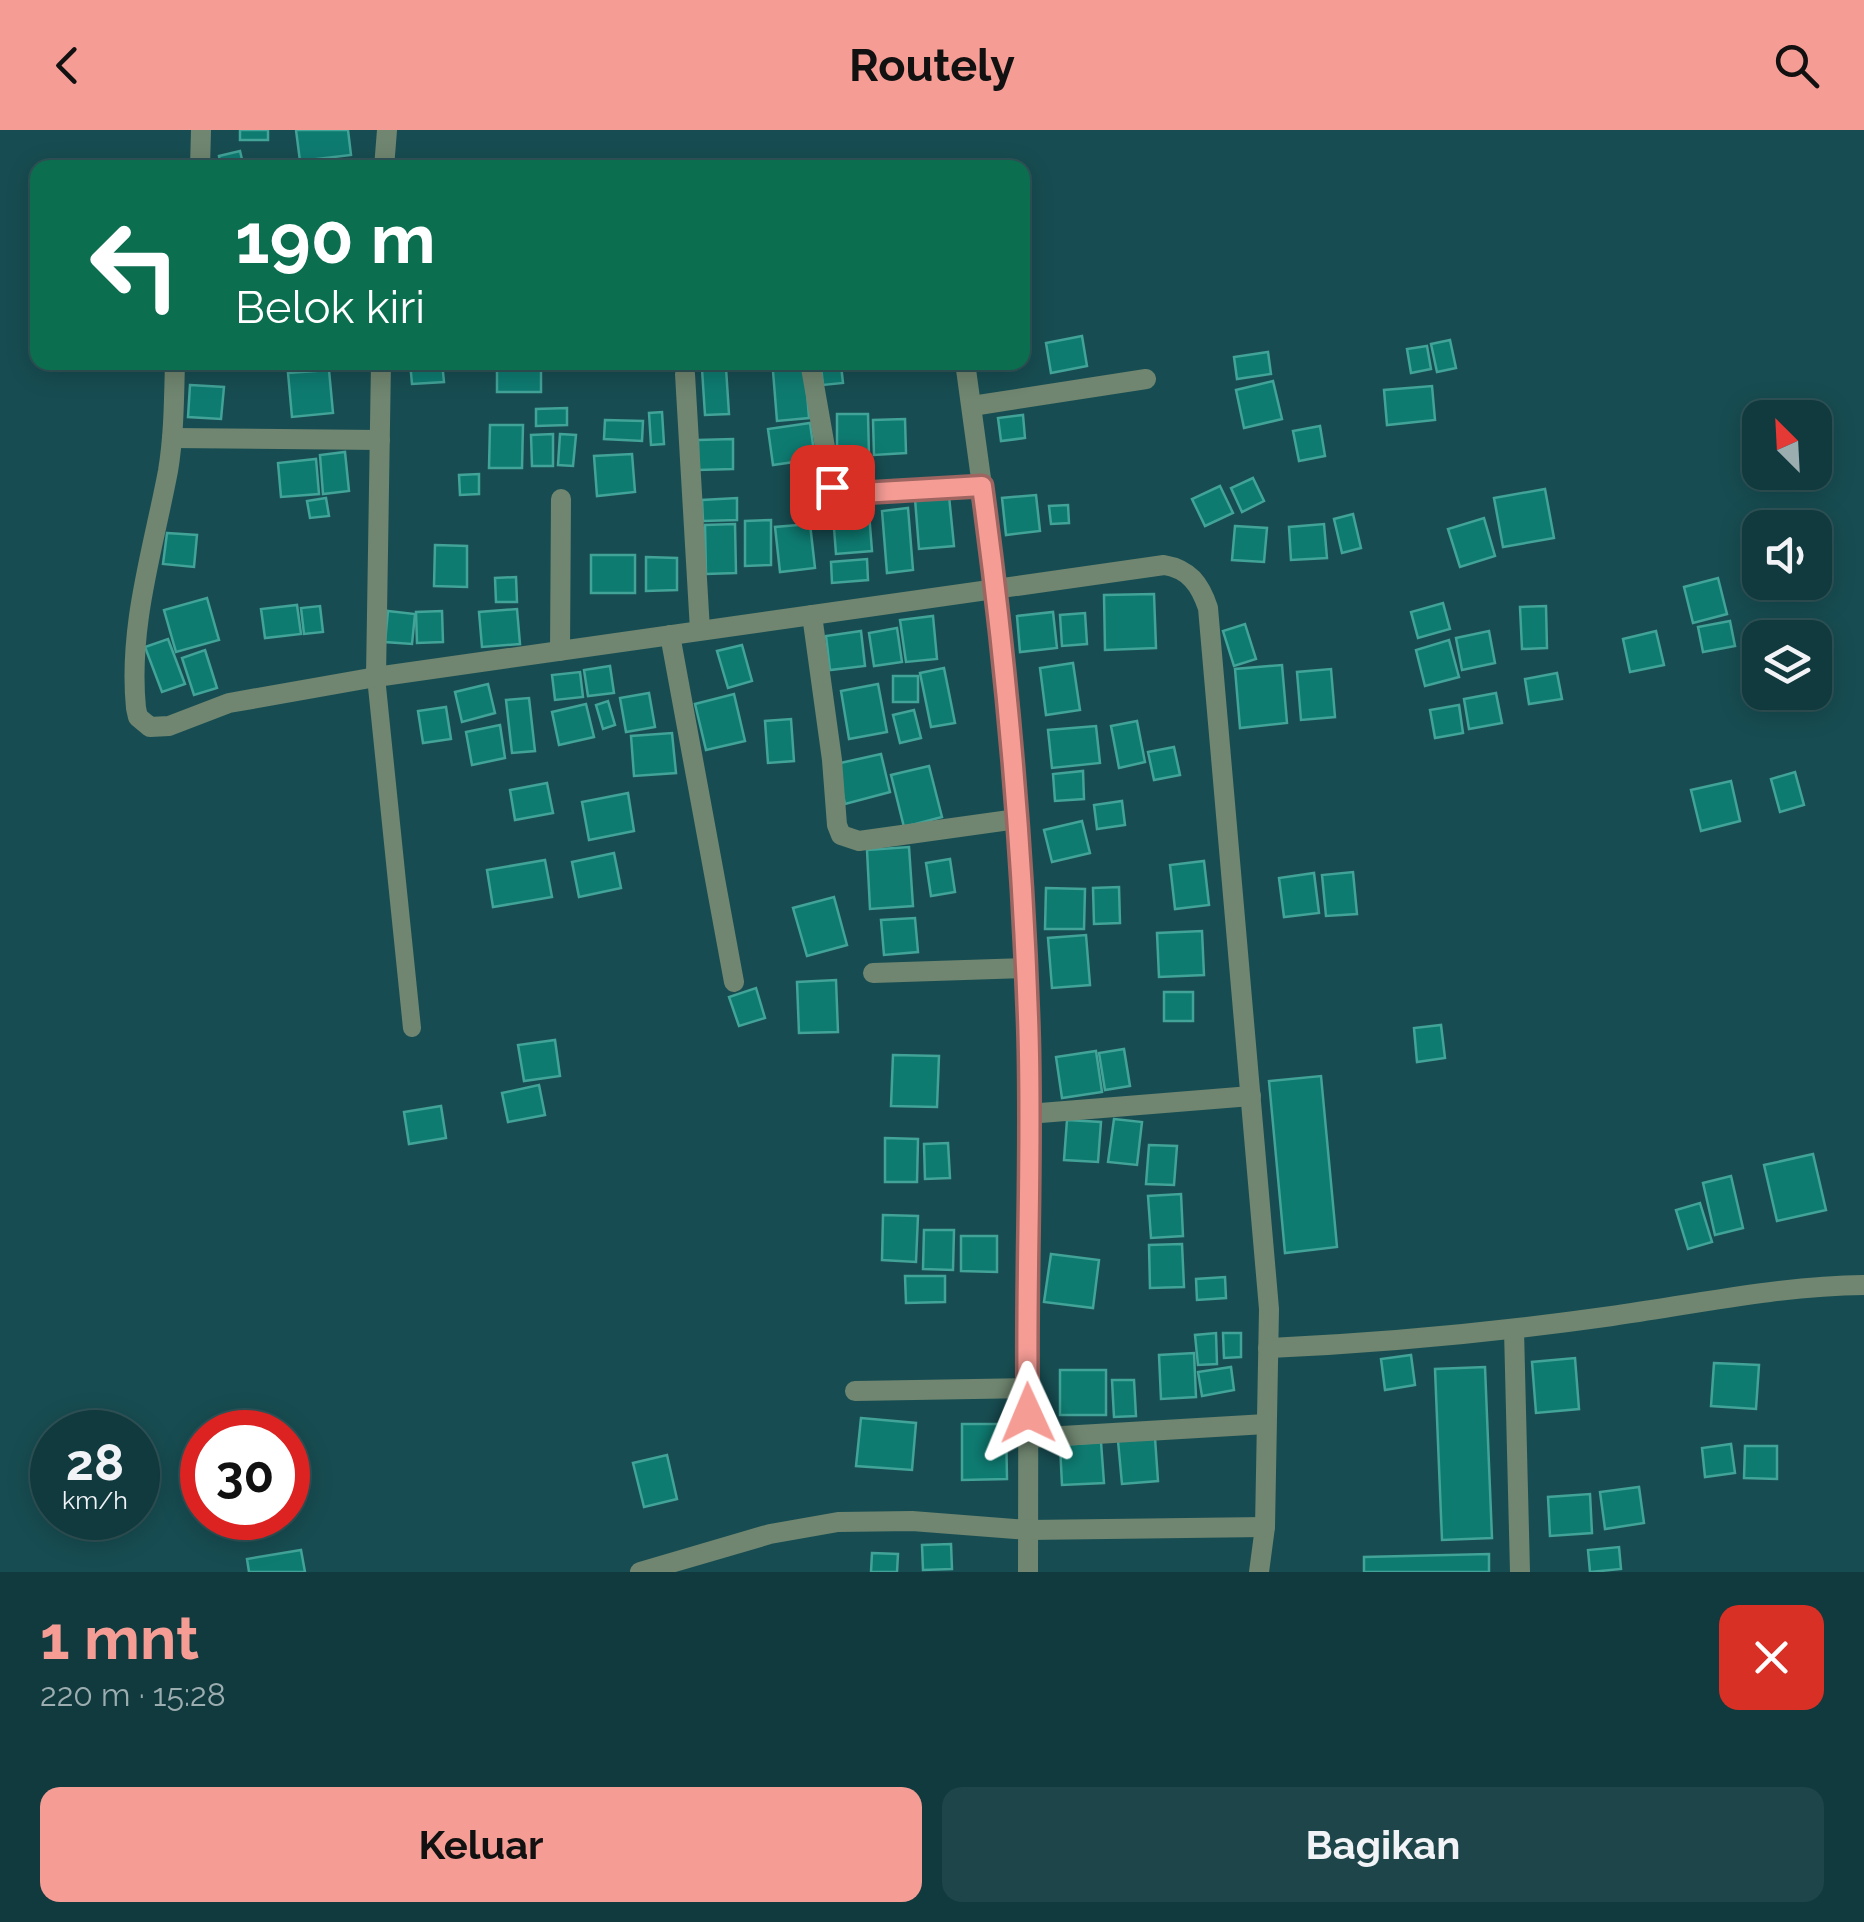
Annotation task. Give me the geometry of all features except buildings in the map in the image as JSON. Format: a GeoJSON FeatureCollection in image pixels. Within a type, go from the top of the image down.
{"type":"FeatureCollection","features":[{"type":"Feature","properties":{"kind":"street"},"geometry":{"type":"LineString","coordinates":[[200,130],[200,160]]}},
{"type":"Feature","properties":{"kind":"street"},"geometry":{"type":"LineString","coordinates":[[384,160],[386,130]]}},
{"type":"Feature","properties":{"kind":"street"},"geometry":{"type":"LineString","coordinates":[[176,370],[172,438],[138,612],[134,663],[138,717],[150,727],[162,728],[229,704],[376,678],[700,630],[1164,565],[1190,575],[1204,594],[1208,608],[1269,1310],[1265,1527],[1259,1572]]}},
{"type":"Feature","properties":{"kind":"street"},"geometry":{"type":"LineString","coordinates":[[376,678],[381,370]]}},
{"type":"Feature","properties":{"kind":"street"},"geometry":{"type":"LineString","coordinates":[[811,370],[836,492],[982,486]]}},
{"type":"Feature","properties":{"kind":"street"},"geometry":{"type":"LineString","coordinates":[[966,370],[996,588],[1026,968],[1028,1572]]}},
{"type":"Feature","properties":{"kind":"street"},"geometry":{"type":"LineString","coordinates":[[686,374],[700,630]]}},
{"type":"Feature","properties":{"kind":"street"},"geometry":{"type":"LineString","coordinates":[[972,406],[1146,379]]}},
{"type":"Feature","properties":{"kind":"street"},"geometry":{"type":"LineString","coordinates":[[172,438],[380,440]]}},
{"type":"Feature","properties":{"kind":"street"},"geometry":{"type":"LineString","coordinates":[[560,651],[561,499]]}},
{"type":"Feature","properties":{"kind":"street"},"geometry":{"type":"LineString","coordinates":[[812,615],[832,760],[836,825],[841,835],[859,841],[1017,819]]}},
{"type":"Feature","properties":{"kind":"street"},"geometry":{"type":"LineString","coordinates":[[670,635],[734,982]]}},
{"type":"Feature","properties":{"kind":"street"},"geometry":{"type":"LineString","coordinates":[[872,973],[1026,968]]}},
{"type":"Feature","properties":{"kind":"street"},"geometry":{"type":"LineString","coordinates":[[1028,1114],[1251,1096]]}},
{"type":"Feature","properties":{"kind":"street"},"geometry":{"type":"LineString","coordinates":[[1268,1348],[1514,1330],[1765,1294],[1864,1285]]}},
{"type":"Feature","properties":{"kind":"street"},"geometry":{"type":"LineString","coordinates":[[1514,1330],[1520,1572]]}},
{"type":"Feature","properties":{"kind":"street"},"geometry":{"type":"LineString","coordinates":[[854,1391],[1027,1388]]}},
{"type":"Feature","properties":{"kind":"street"},"geometry":{"type":"LineString","coordinates":[[1028,1438],[1266,1424]]}},
{"type":"Feature","properties":{"kind":"street"},"geometry":{"type":"LineString","coordinates":[[640,1572],[770,1534],[838,1522],[912,1521],[1028,1530],[1265,1527]]}},
{"type":"Feature","properties":{"kind":"lane"},"geometry":{"type":"LineString","coordinates":[[376,678],[412,1028]]}},
{"type":"Feature","properties":{"kind":"route"},"geometry":{"type":"LineString","coordinates":[[832,487],[844,494],[982,486],[996,588],[1017,819],[1027,995],[1028,1413]]}}]}
